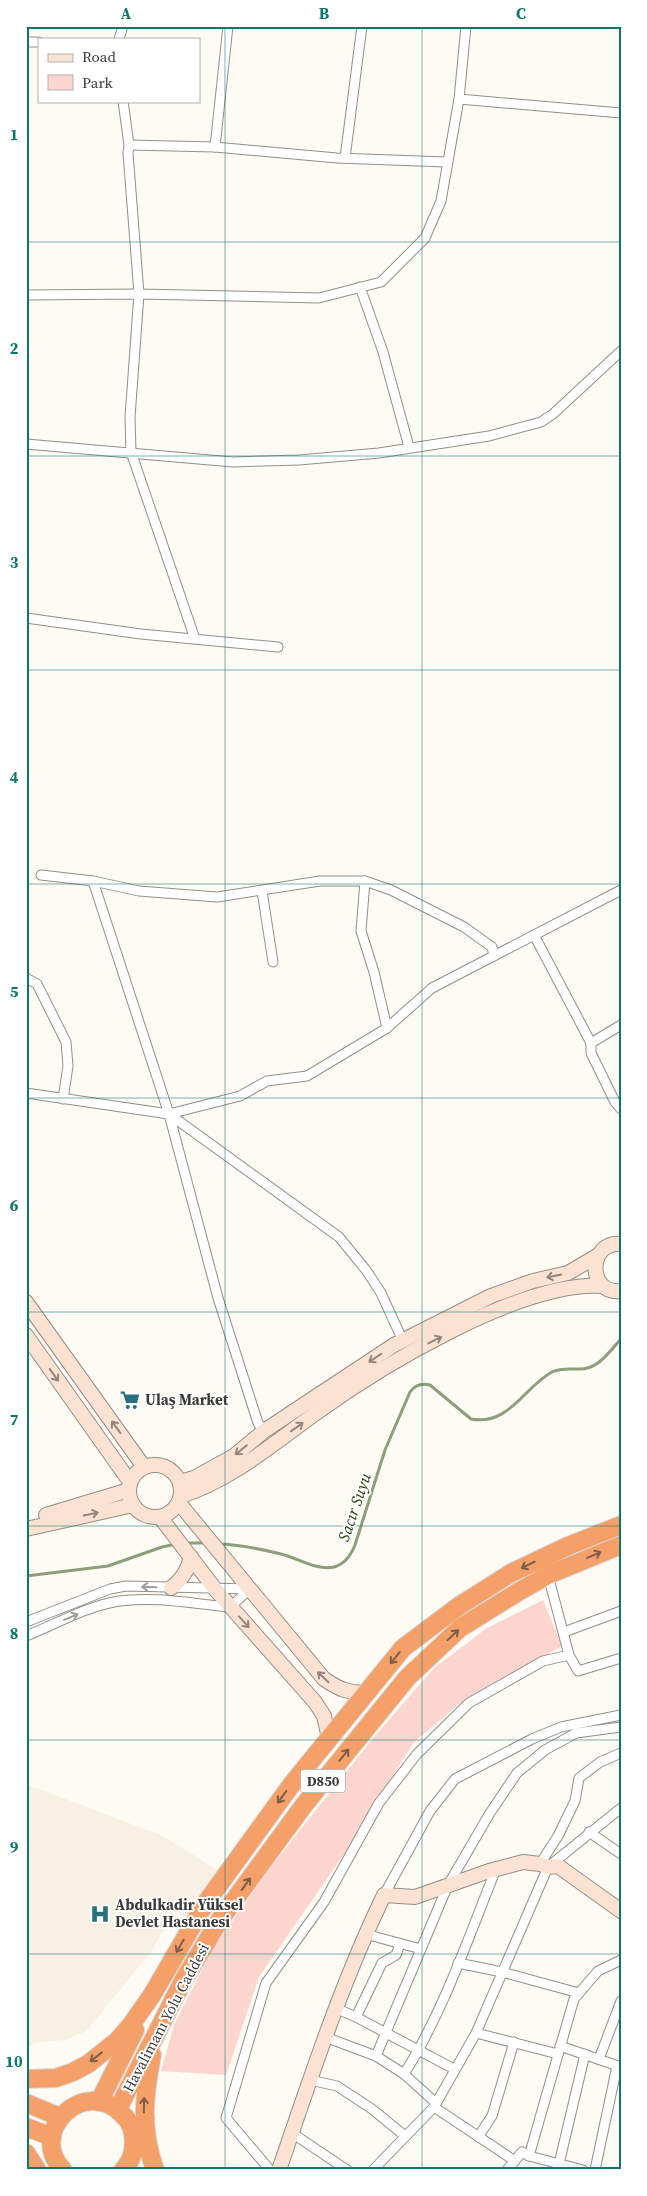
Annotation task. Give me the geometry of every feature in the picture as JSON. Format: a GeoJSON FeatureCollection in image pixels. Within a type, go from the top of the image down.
{"type":"FeatureCollection","features":[{"type":"Feature","properties":{"kind":"highway","name":"Havalimanı Yolu Caddesi"},"geometry":{"type":"LineString","coordinates":[[152,1995],[205,1904],[292,1784],[403,1648],[459,1606],[511,1573],[568,1546],[621,1525]]}},
{"type":"Feature","properties":{"kind":"highway","name":"Havalimanı Yolu Caddesi"},"geometry":{"type":"LineString","coordinates":[[118,2109],[183,1981],[219,1921],[304,1805],[407,1678],[460,1628],[548,1575],[621,1545]]}},
{"type":"Feature","properties":{"kind":"highway"},"geometry":{"type":"LineString","coordinates":[[31,2079],[56,2078],[88,2064],[117,2041],[152,1995]]}},
{"type":"Feature","properties":{"kind":"highway","name":"D850"},"geometry":{"type":"LineString","coordinates":[[99,2102],[152,1995]]}},
{"type":"Feature","properties":{"kind":"highway"},"geometry":{"type":"LineString","coordinates":[[155,2170],[144,2133],[144,2096],[152,2055],[162,2023]]}},
{"type":"Feature","properties":{"kind":"highway"},"geometry":{"type":"LineString","coordinates":[[63,2170],[54,2154],[52,2136],[60,2117],[69,2108],[81,2102],[99,2102],[118,2109],[127,2118],[132,2130],[134,2143],[132,2156],[123,2170]]}},
{"type":"Feature","properties":{"kind":"highway"},"geometry":{"type":"LineString","coordinates":[[26,2104],[60,2117]]}},
{"type":"Feature","properties":{"kind":"highway"},"geometry":{"type":"LineString","coordinates":[[26,2126],[52,2136]]}},
{"type":"Feature","properties":{"kind":"highway"},"geometry":{"type":"LineString","coordinates":[[26,2153],[38,2170]]}},
{"type":"Feature","properties":{"kind":"street"},"geometry":{"type":"LineString","coordinates":[[119,38],[123,26]]}},
{"type":"Feature","properties":{"kind":"street"},"geometry":{"type":"LineString","coordinates":[[215,147],[228,26]]}},
{"type":"Feature","properties":{"kind":"street"},"geometry":{"type":"LineString","coordinates":[[345,158],[362,26]]}},
{"type":"Feature","properties":{"kind":"street"},"geometry":{"type":"LineString","coordinates":[[26,295],[139,294],[319,298],[381,282],[425,238],[441,201],[446,162],[459,99],[466,26]]}},
{"type":"Feature","properties":{"kind":"street"},"geometry":{"type":"LineString","coordinates":[[459,99],[621,113]]}},
{"type":"Feature","properties":{"kind":"street"},"geometry":{"type":"LineString","coordinates":[[123,102],[129,145],[128,153],[139,294],[130,416],[131,452],[166,549],[195,639]]}},
{"type":"Feature","properties":{"kind":"street"},"geometry":{"type":"LineString","coordinates":[[129,145],[215,147],[345,158],[446,162]]}},
{"type":"Feature","properties":{"kind":"street"},"geometry":{"type":"LineString","coordinates":[[360,287],[383,352],[409,447]]}},
{"type":"Feature","properties":{"kind":"street"},"geometry":{"type":"LineString","coordinates":[[26,444],[233,462],[299,460],[379,453],[489,436],[540,422],[554,414],[621,350]]}},
{"type":"Feature","properties":{"kind":"street"},"geometry":{"type":"LineString","coordinates":[[26,618],[141,634],[278,647]]}},
{"type":"Feature","properties":{"kind":"street"},"geometry":{"type":"LineString","coordinates":[[41,875],[93,881],[139,891],[217,897],[320,881],[365,881],[392,890],[464,927],[492,947],[494,956]]}},
{"type":"Feature","properties":{"kind":"street"},"geometry":{"type":"LineString","coordinates":[[93,881],[168,1114],[218,1298],[258,1423],[264,1431]]}},
{"type":"Feature","properties":{"kind":"street"},"geometry":{"type":"LineString","coordinates":[[365,881],[360,931],[374,972],[387,1028]]}},
{"type":"Feature","properties":{"kind":"street"},"geometry":{"type":"LineString","coordinates":[[26,1093],[168,1114],[240,1096],[267,1081],[306,1076],[387,1028],[432,988],[621,890]]}},
{"type":"Feature","properties":{"kind":"street"},"geometry":{"type":"LineString","coordinates":[[262,891],[273,962]]}},
{"type":"Feature","properties":{"kind":"street"},"geometry":{"type":"LineString","coordinates":[[534,935],[591,1043],[591,1054],[615,1102],[621,1109]]}},
{"type":"Feature","properties":{"kind":"street"},"geometry":{"type":"LineString","coordinates":[[26,978],[37,984],[66,1042],[68,1066],[63,1099]]}},
{"type":"Feature","properties":{"kind":"street"},"geometry":{"type":"LineString","coordinates":[[591,1043],[621,1025]]}},
{"type":"Feature","properties":{"kind":"street"},"geometry":{"type":"LineString","coordinates":[[168,1114],[338,1238],[366,1270],[381,1293],[403,1340]]}},
{"type":"Feature","properties":{"kind":"street"},"geometry":{"type":"LineString","coordinates":[[26,1335],[129,1486],[133,1505],[144,1516],[160,1517],[174,1510],[180,1494],[194,1478],[234,1456],[264,1431],[403,1340],[491,1296],[533,1281],[568,1273],[597,1256],[609,1245],[621,1244]]}},
{"type":"Feature","properties":{"kind":"street"},"geometry":{"type":"LineString","coordinates":[[597,1256],[594,1272],[602,1286]]}},
{"type":"Feature","properties":{"kind":"street"},"geometry":{"type":"LineString","coordinates":[[180,1494],[197,1491],[253,1459],[376,1373],[489,1312],[548,1292],[578,1285],[602,1286],[619,1293]]}},
{"type":"Feature","properties":{"kind":"street"},"geometry":{"type":"LineString","coordinates":[[26,1302],[144,1467]]}},
{"type":"Feature","properties":{"kind":"street"},"geometry":{"type":"LineString","coordinates":[[26,1520],[129,1486],[136,1473],[144,1467],[153,1465],[169,1469],[180,1494],[200,1528],[324,1679],[338,1688],[353,1693],[367,1692]]}},
{"type":"Feature","properties":{"kind":"street"},"geometry":{"type":"LineString","coordinates":[[26,1529],[133,1505]]}},
{"type":"Feature","properties":{"kind":"street"},"geometry":{"type":"LineString","coordinates":[[160,1517],[230,1607],[315,1702],[324,1716],[329,1738]]}},
{"type":"Feature","properties":{"kind":"street"},"geometry":{"type":"LineString","coordinates":[[171,1588],[180,1582],[191,1557]]}},
{"type":"Feature","properties":{"kind":"street"},"geometry":{"type":"LineString","coordinates":[[548,1575],[569,1655],[578,1670],[621,1658]]}},
{"type":"Feature","properties":{"kind":"street"},"geometry":{"type":"LineString","coordinates":[[26,1622],[110,1589],[126,1586],[250,1589]]}},
{"type":"Feature","properties":{"kind":"street"},"geometry":{"type":"LineString","coordinates":[[26,1636],[97,1607],[120,1601],[156,1600],[230,1607],[250,1589]]}},
{"type":"Feature","properties":{"kind":"street"},"geometry":{"type":"LineString","coordinates":[[564,1632],[621,1611]]}},
{"type":"Feature","properties":{"kind":"street"},"geometry":{"type":"LineString","coordinates":[[270,2170],[226,2118],[266,1983],[324,1902],[379,1803],[417,1754],[470,1702],[543,1661],[569,1655]]}},
{"type":"Feature","properties":{"kind":"street"},"geometry":{"type":"LineString","coordinates":[[279,2170],[335,2008],[365,1934],[430,1811],[455,1779],[532,1739],[560,1727],[621,1714]]}},
{"type":"Feature","properties":{"kind":"street"},"geometry":{"type":"LineString","coordinates":[[376,2056],[448,1886],[490,1813],[518,1773],[542,1752],[576,1733],[621,1727]]}},
{"type":"Feature","properties":{"kind":"street"},"geometry":{"type":"LineString","coordinates":[[532,1739],[542,1752]]}},
{"type":"Feature","properties":{"kind":"street"},"geometry":{"type":"LineString","coordinates":[[373,2170],[435,2105],[476,2033],[544,1866],[575,1800],[579,1778],[600,1762],[621,1753]]}},
{"type":"Feature","properties":{"kind":"street"},"geometry":{"type":"LineString","coordinates":[[544,1866],[621,1808]]}},
{"type":"Feature","properties":{"kind":"street"},"geometry":{"type":"LineString","coordinates":[[589,1832],[621,1854]]}},
{"type":"Feature","properties":{"kind":"street"},"geometry":{"type":"LineString","coordinates":[[384,1896],[414,1897],[496,1869],[523,1862],[544,1866],[558,1866],[621,1911]]}},
{"type":"Feature","properties":{"kind":"street"},"geometry":{"type":"LineString","coordinates":[[404,2074],[419,2051],[458,1963],[496,1869]]}},
{"type":"Feature","properties":{"kind":"street"},"geometry":{"type":"LineString","coordinates":[[365,1934],[421,1949]]}},
{"type":"Feature","properties":{"kind":"street"},"geometry":{"type":"LineString","coordinates":[[356,2017],[382,1963],[396,1955],[400,1944]]}},
{"type":"Feature","properties":{"kind":"street"},"geometry":{"type":"LineString","coordinates":[[529,2156],[574,1998],[598,1971],[621,1960]]}},
{"type":"Feature","properties":{"kind":"street"},"geometry":{"type":"LineString","coordinates":[[458,1963],[502,1972],[579,1993]]}},
{"type":"Feature","properties":{"kind":"street"},"geometry":{"type":"LineString","coordinates":[[599,2059],[617,2021],[621,2001]]}},
{"type":"Feature","properties":{"kind":"street"},"geometry":{"type":"LineString","coordinates":[[335,2008],[356,2017],[386,2035],[454,2069]]}},
{"type":"Feature","properties":{"kind":"street"},"geometry":{"type":"LineString","coordinates":[[476,2033],[514,2042],[585,2054],[619,2066],[595,2170]]}},
{"type":"Feature","properties":{"kind":"street"},"geometry":{"type":"LineString","coordinates":[[325,2037],[376,2056],[404,2074],[435,2105],[478,2137],[515,2161]]}},
{"type":"Feature","properties":{"kind":"street"},"geometry":{"type":"LineString","coordinates":[[478,2137],[492,2116],[514,2042]]}},
{"type":"Feature","properties":{"kind":"street"},"geometry":{"type":"LineString","coordinates":[[563,2166],[585,2054]]}},
{"type":"Feature","properties":{"kind":"street"},"geometry":{"type":"LineString","coordinates":[[310,2080],[337,2086],[372,2109],[405,2136]]}},
{"type":"Feature","properties":{"kind":"street"},"geometry":{"type":"LineString","coordinates":[[292,2133],[347,2170]]}},
{"type":"Feature","properties":{"kind":"street"},"geometry":{"type":"LineString","coordinates":[[508,2170],[522,2152],[529,2156],[583,2170]]}},
{"type":"Feature","properties":{"kind":"shaded area","name":"Abdulkadir Yüksel Devlet Hastanesi"},"geometry":{"type":"Polygon","coordinates":[[[26,1784],[163,1836],[217,1870],[185,1918],[175,1910],[150,1953],[86,2031],[65,2040],[38,2042],[26,2049],[26,1784]]]}},
{"type":"Feature","properties":{"kind":"green space"},"geometry":{"type":"Polygon","coordinates":[[[543,1600],[562,1646],[459,1704],[413,1743],[353,1841],[259,1977],[226,2075],[161,2071],[174,2025],[211,1952],[266,1873],[370,1742],[434,1668],[487,1628],[543,1600]]]}},
{"type":"Feature","properties":{"kind":"waterway","name":"Sacır Suyu"},"geometry":{"type":"LineString","coordinates":[[220,1544],[273,1552],[321,1567],[338,1566],[352,1552],[385,1450],[410,1392],[416,1386],[421,1384],[430,1385],[471,1419],[484,1420],[496,1417],[506,1411],[552,1372],[561,1369],[585,1369],[591,1367],[621,1339]]}},
{"type":"Feature","properties":{"kind":"waterway","name":"Sacır Suyu"},"geometry":{"type":"LineString","coordinates":[[185,1543],[206,1543]]}},
{"type":"Feature","properties":{"kind":"waterway","name":"Sacır Suyu"},"geometry":{"type":"LineString","coordinates":[[26,1576],[108,1566],[176,1544]]}},
{"type":"Feature","properties":{"kind":"place","name":"Ulaş Market"},"geometry":{"type":"Point","coordinates":[130,1400]}},
{"type":"Feature","properties":{"kind":"place","name":"Abdulkadir Yüksel Devlet Hastanesi"},"geometry":{"type":"Point","coordinates":[100,1914]}}]}
